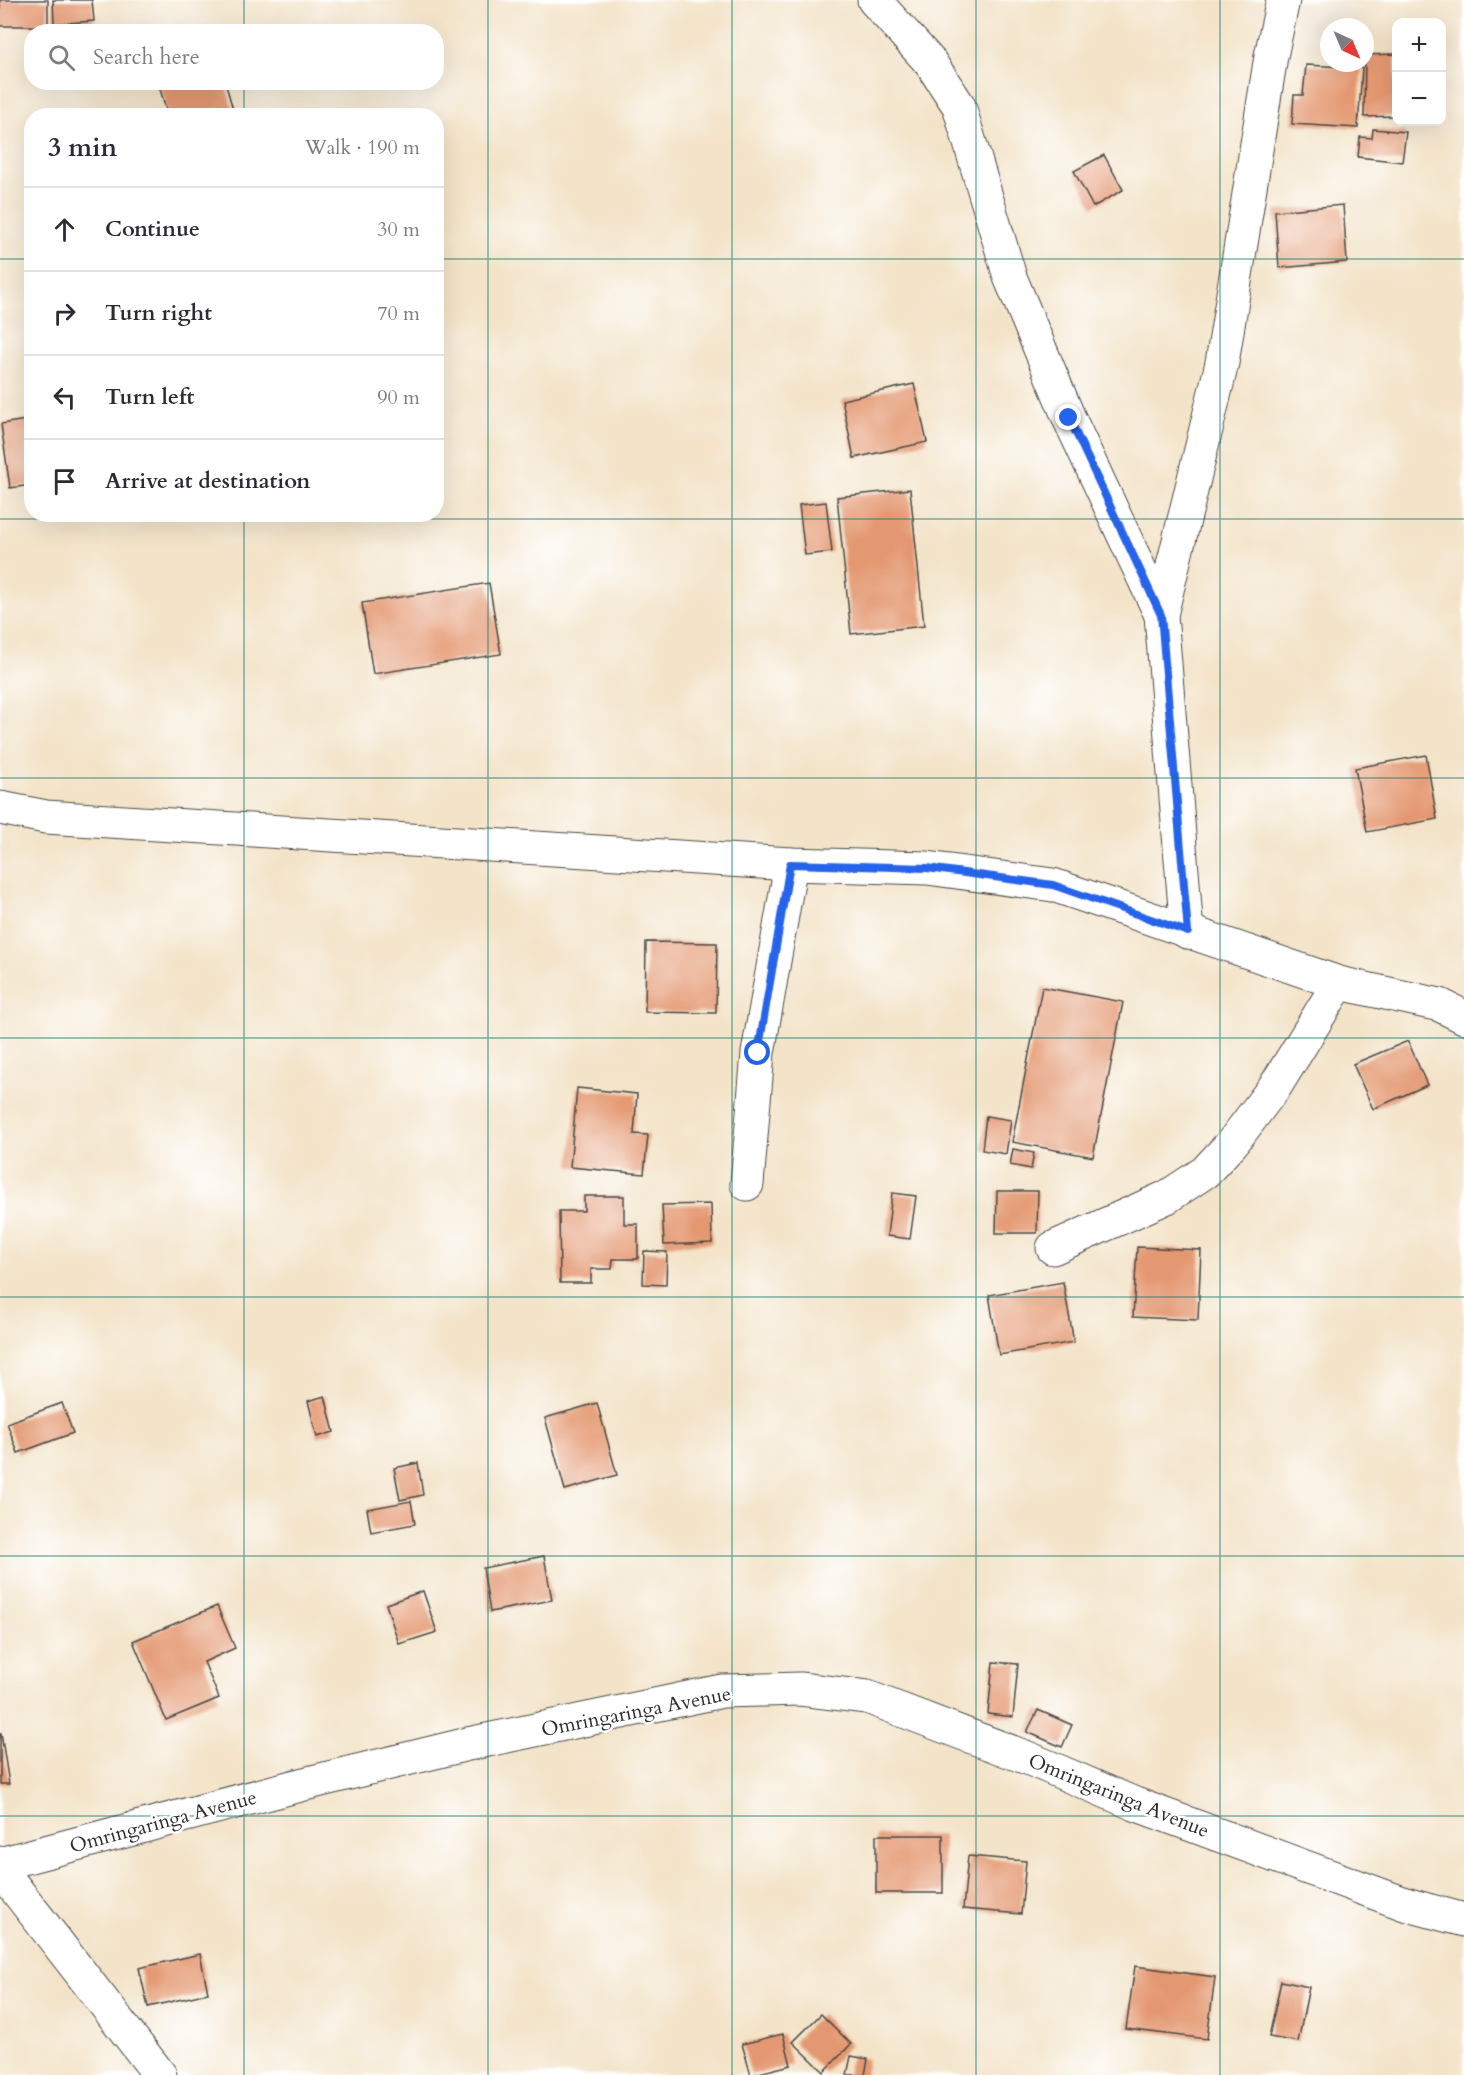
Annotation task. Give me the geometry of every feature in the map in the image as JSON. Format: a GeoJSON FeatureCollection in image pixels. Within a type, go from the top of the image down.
{"type":"FeatureCollection","features":[{"type":"Feature","properties":{"kind":"street"},"geometry":{"type":"LineString","coordinates":[[874,0],[930,62],[959,106],[1010,277],[1069,418],[1161,615]]}},
{"type":"Feature","properties":{"kind":"street"},"geometry":{"type":"LineString","coordinates":[[1188,932],[1161,615],[1222,363],[1271,56],[1283,0]]}},
{"type":"Feature","properties":{"kind":"street"},"geometry":{"type":"LineString","coordinates":[[0,808],[46,817],[790,864],[927,868],[1053,885],[1339,983],[1440,1005],[1464,1017]]}},
{"type":"Feature","properties":{"kind":"street"},"geometry":{"type":"LineString","coordinates":[[747,1184],[758,1053],[790,864]]}},
{"type":"Feature","properties":{"kind":"street"},"geometry":{"type":"LineString","coordinates":[[1053,1248],[1167,1197],[1205,1172],[1233,1142],[1276,1085],[1339,983]]}},
{"type":"Feature","properties":{"kind":"street","name":"Omringaringa Avenue"},"geometry":{"type":"LineString","coordinates":[[0,1866],[296,1786],[468,1744],[722,1691],[800,1689],[867,1697],[1030,1759],[1167,1816],[1405,1904],[1464,1920]]}},
{"type":"Feature","properties":{"kind":"street"},"geometry":{"type":"LineString","coordinates":[[0,1866],[160,2075]]}},
{"type":"Feature","properties":{"kind":"building"},"geometry":{"type":"Polygon","coordinates":[[[0,0],[48,0],[48,24],[0,26],[0,0]]]}},
{"type":"Feature","properties":{"kind":"building"},"geometry":{"type":"Polygon","coordinates":[[[53,0],[92,0],[94,21],[54,24],[53,0]]]}},
{"type":"Feature","properties":{"kind":"building"},"geometry":{"type":"Polygon","coordinates":[[[1392,54],[1392,116],[1364,117],[1365,72],[1374,72],[1374,55],[1392,54]]]}},
{"type":"Feature","properties":{"kind":"building"},"geometry":{"type":"Polygon","coordinates":[[[1306,65],[1320,66],[1320,72],[1362,72],[1358,128],[1292,124],[1294,95],[1303,95],[1306,65]]]}},
{"type":"Feature","properties":{"kind":"building"},"geometry":{"type":"Polygon","coordinates":[[[160,90],[227,90],[233,108],[166,108],[160,90]]]}},
{"type":"Feature","properties":{"kind":"building"},"geometry":{"type":"Polygon","coordinates":[[[1373,129],[1406,132],[1402,162],[1358,157],[1360,137],[1372,138],[1373,129]]]}},
{"type":"Feature","properties":{"kind":"building"},"geometry":{"type":"Polygon","coordinates":[[[1104,155],[1123,190],[1093,207],[1074,171],[1104,155]]]}},
{"type":"Feature","properties":{"kind":"building"},"geometry":{"type":"Polygon","coordinates":[[[1343,205],[1347,262],[1279,268],[1275,211],[1343,205]]]}},
{"type":"Feature","properties":{"kind":"building"},"geometry":{"type":"Polygon","coordinates":[[[914,384],[927,442],[854,458],[842,400],[914,384]]]}},
{"type":"Feature","properties":{"kind":"building"},"geometry":{"type":"Polygon","coordinates":[[[24,420],[24,486],[10,488],[1,424],[24,420]]]}},
{"type":"Feature","properties":{"kind":"building"},"geometry":{"type":"Polygon","coordinates":[[[910,489],[924,626],[851,634],[837,497],[910,489]]]}},
{"type":"Feature","properties":{"kind":"building"},"geometry":{"type":"Polygon","coordinates":[[[826,502],[832,552],[805,555],[799,505],[826,502]]]}},
{"type":"Feature","properties":{"kind":"building"},"geometry":{"type":"Polygon","coordinates":[[[489,583],[501,654],[373,674],[362,603],[489,583]]]}},
{"type":"Feature","properties":{"kind":"building"},"geometry":{"type":"Polygon","coordinates":[[[1426,755],[1437,819],[1367,832],[1355,768],[1426,755]]]}},
{"type":"Feature","properties":{"kind":"building"},"geometry":{"type":"Polygon","coordinates":[[[646,942],[717,943],[716,1013],[645,1012],[646,942]]]}},
{"type":"Feature","properties":{"kind":"building"},"geometry":{"type":"Polygon","coordinates":[[[1042,987],[1123,1002],[1093,1157],[1012,1142],[1042,987]]]}},
{"type":"Feature","properties":{"kind":"building"},"geometry":{"type":"Polygon","coordinates":[[[1408,1041],[1427,1085],[1373,1109],[1353,1064],[1408,1041]]]}},
{"type":"Feature","properties":{"kind":"building"},"geometry":{"type":"Polygon","coordinates":[[[577,1088],[637,1094],[634,1134],[648,1135],[644,1174],[570,1167],[577,1088]]]}},
{"type":"Feature","properties":{"kind":"building"},"geometry":{"type":"Polygon","coordinates":[[[986,1116],[1011,1120],[1006,1154],[982,1150],[986,1116]]]}},
{"type":"Feature","properties":{"kind":"building"},"geometry":{"type":"Polygon","coordinates":[[[1013,1149],[1034,1153],[1031,1169],[1010,1165],[1013,1149]]]}},
{"type":"Feature","properties":{"kind":"building"},"geometry":{"type":"Polygon","coordinates":[[[997,1191],[1038,1191],[1037,1233],[996,1233],[997,1191]]]}},
{"type":"Feature","properties":{"kind":"building"},"geometry":{"type":"Polygon","coordinates":[[[892,1193],[916,1196],[910,1239],[887,1236],[892,1193]]]}},
{"type":"Feature","properties":{"kind":"building"},"geometry":{"type":"Polygon","coordinates":[[[584,1196],[624,1196],[624,1224],[638,1224],[638,1259],[613,1259],[612,1269],[591,1269],[591,1283],[560,1283],[559,1211],[584,1211],[584,1196]]]}},
{"type":"Feature","properties":{"kind":"building"},"geometry":{"type":"Polygon","coordinates":[[[711,1204],[712,1243],[664,1245],[662,1205],[711,1204]]]}},
{"type":"Feature","properties":{"kind":"building"},"geometry":{"type":"Polygon","coordinates":[[[1137,1247],[1201,1250],[1198,1320],[1133,1317],[1137,1247]]]}},
{"type":"Feature","properties":{"kind":"building"},"geometry":{"type":"Polygon","coordinates":[[[644,1251],[667,1252],[666,1285],[643,1284],[644,1251]]]}},
{"type":"Feature","properties":{"kind":"building"},"geometry":{"type":"Polygon","coordinates":[[[1063,1282],[1074,1342],[999,1355],[989,1295],[1063,1282]]]}},
{"type":"Feature","properties":{"kind":"building"},"geometry":{"type":"Polygon","coordinates":[[[325,1396],[334,1432],[317,1437],[308,1401],[325,1396]]]}},
{"type":"Feature","properties":{"kind":"building"},"geometry":{"type":"Polygon","coordinates":[[[62,1403],[73,1433],[18,1453],[7,1423],[62,1403]]]}},
{"type":"Feature","properties":{"kind":"building"},"geometry":{"type":"Polygon","coordinates":[[[597,1403],[617,1475],[565,1490],[545,1418],[597,1403]]]}},
{"type":"Feature","properties":{"kind":"building"},"geometry":{"type":"Polygon","coordinates":[[[418,1463],[423,1495],[400,1500],[394,1468],[418,1463]]]}},
{"type":"Feature","properties":{"kind":"building"},"geometry":{"type":"Polygon","coordinates":[[[411,1501],[415,1524],[371,1532],[367,1509],[411,1501]]]}},
{"type":"Feature","properties":{"kind":"building"},"geometry":{"type":"Polygon","coordinates":[[[544,1556],[552,1600],[490,1612],[483,1568],[544,1556]]]}},
{"type":"Feature","properties":{"kind":"building"},"geometry":{"type":"Polygon","coordinates":[[[423,1591],[437,1632],[399,1644],[386,1604],[423,1591]]]}},
{"type":"Feature","properties":{"kind":"building"},"geometry":{"type":"Polygon","coordinates":[[[217,1606],[235,1648],[204,1662],[219,1698],[166,1720],[133,1641],[217,1606]]]}},
{"type":"Feature","properties":{"kind":"building"},"geometry":{"type":"Polygon","coordinates":[[[993,1662],[1018,1664],[1013,1717],[988,1714],[993,1662]]]}},
{"type":"Feature","properties":{"kind":"building"},"geometry":{"type":"Polygon","coordinates":[[[1038,1710],[1072,1725],[1062,1747],[1027,1732],[1038,1710]]]}},
{"type":"Feature","properties":{"kind":"building"},"geometry":{"type":"Polygon","coordinates":[[[1,1733],[9,1784],[0,1784],[1,1733]]]}},
{"type":"Feature","properties":{"kind":"building"},"geometry":{"type":"Polygon","coordinates":[[[876,1835],[943,1835],[943,1893],[876,1893],[876,1835]]]}},
{"type":"Feature","properties":{"kind":"building"},"geometry":{"type":"Polygon","coordinates":[[[968,1856],[1026,1861],[1021,1914],[963,1909],[968,1856]]]}},
{"type":"Feature","properties":{"kind":"building"},"geometry":{"type":"Polygon","coordinates":[[[200,1954],[208,1993],[148,2007],[139,1968],[200,1954]]]}},
{"type":"Feature","properties":{"kind":"building"},"geometry":{"type":"Polygon","coordinates":[[[1135,1966],[1215,1977],[1207,2039],[1126,2029],[1135,1966]]]}},
{"type":"Feature","properties":{"kind":"building"},"geometry":{"type":"Polygon","coordinates":[[[1281,1981],[1309,1987],[1298,2042],[1269,2037],[1281,1981]]]}},
{"type":"Feature","properties":{"kind":"building"},"geometry":{"type":"Polygon","coordinates":[[[821,2014],[851,2044],[824,2072],[793,2042],[821,2014]]]}},
{"type":"Feature","properties":{"kind":"building"},"geometry":{"type":"Polygon","coordinates":[[[783,2034],[791,2065],[751,2075],[742,2044],[783,2034]]]}},
{"type":"Feature","properties":{"kind":"building"},"geometry":{"type":"Polygon","coordinates":[[[851,2056],[868,2059],[865,2075],[847,2075],[851,2056]]]}},
{"type":"Feature","properties":{"kind":"route"},"geometry":{"type":"LineString","coordinates":[[758,1053],[790,864],[927,868],[1053,885],[1188,932],[1161,615],[1069,418]]}}]}
